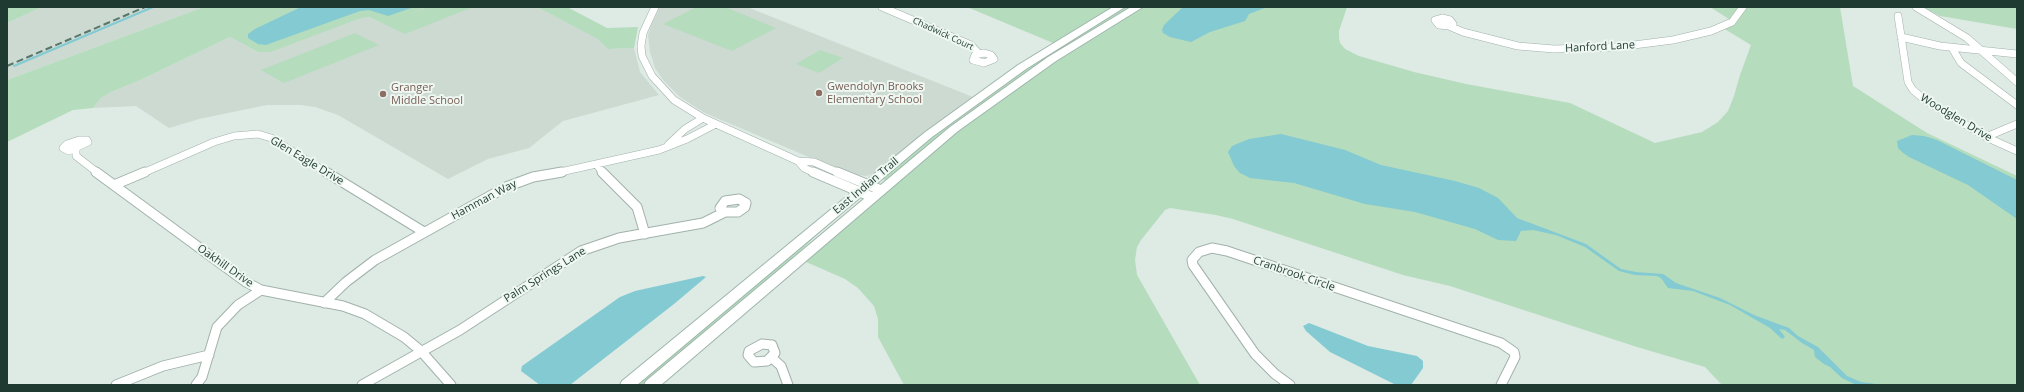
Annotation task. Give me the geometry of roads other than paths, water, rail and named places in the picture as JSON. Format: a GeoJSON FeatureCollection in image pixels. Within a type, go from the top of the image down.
{"type":"FeatureCollection","features":[{"type":"Feature","properties":{"kind":"main road","name":"East Indian Trail"},"geometry":{"type":"LineString","coordinates":[[627,385],[928,135],[995,86],[1072,35],[1120,7]]}},
{"type":"Feature","properties":{"kind":"main road","name":"East Indian Trail"},"geometry":{"type":"LineString","coordinates":[[652,385],[954,130],[1014,84],[1078,42],[1138,7]]}},
{"type":"Feature","properties":{"kind":"street"},"geometry":{"type":"LineString","coordinates":[[655,7],[643,33],[641,46],[644,61],[652,76],[664,90],[685,107],[703,118],[798,161],[814,162],[877,194]]}},
{"type":"Feature","properties":{"kind":"street","name":"Chadwick Court"},"geometry":{"type":"LineString","coordinates":[[882,7],[971,45],[979,54]]}},
{"type":"Feature","properties":{"kind":"street","name":"Hanford Lane"},"geometry":{"type":"LineString","coordinates":[[1449,26],[1463,32],[1518,46],[1554,49],[1599,48],[1658,42],[1699,34],[1732,22],[1743,7]]}},
{"type":"Feature","properties":{"kind":"street"},"geometry":{"type":"LineString","coordinates":[[1916,7],[1955,29],[1983,51],[2017,82]]}},
{"type":"Feature","properties":{"kind":"street","name":"Woodglen Drive"},"geometry":{"type":"LineString","coordinates":[[1898,16],[1908,82],[1912,90],[1925,100],[1986,137],[2017,151]]}},
{"type":"Feature","properties":{"kind":"street"},"geometry":{"type":"LineString","coordinates":[[1901,38],[1952,48],[2017,54]]}},
{"type":"Feature","properties":{"kind":"street"},"geometry":{"type":"LineString","coordinates":[[1952,48],[1961,63],[2017,106]]}},
{"type":"Feature","properties":{"kind":"street","name":"Hamman Way"},"geometry":{"type":"LineString","coordinates":[[666,147],[685,129],[703,118]]}},
{"type":"Feature","properties":{"kind":"street","name":"Hamman Way"},"geometry":{"type":"LineString","coordinates":[[324,303],[360,270],[424,232],[513,184],[533,177],[597,165],[666,147],[687,139],[716,124]]}},
{"type":"Feature","properties":{"kind":"street"},"geometry":{"type":"LineString","coordinates":[[1986,137],[2017,124]]}},
{"type":"Feature","properties":{"kind":"street","name":"Glen Eagle Drive"},"geometry":{"type":"LineString","coordinates":[[114,185],[214,142],[238,135],[258,134],[271,138],[424,232]]}},
{"type":"Feature","properties":{"kind":"street","name":"Oakhill Drive"},"geometry":{"type":"LineString","coordinates":[[76,149],[79,159],[237,276],[261,290],[350,308],[365,314],[404,337],[421,351],[451,385]]}},
{"type":"Feature","properties":{"kind":"street"},"geometry":{"type":"LineString","coordinates":[[798,161],[804,168],[877,194]]}},
{"type":"Feature","properties":{"kind":"street"},"geometry":{"type":"LineString","coordinates":[[597,165],[610,182],[637,207],[645,234]]}},
{"type":"Feature","properties":{"kind":"street","name":"Palm Springs Lane"},"geometry":{"type":"LineString","coordinates":[[362,385],[460,330],[581,251],[604,242],[703,222],[725,212]]}},
{"type":"Feature","properties":{"kind":"street","name":"Cranbrook Circle"},"geometry":{"type":"LineString","coordinates":[[1290,385],[1275,374],[1255,354],[1193,266],[1192,260],[1199,252],[1212,248],[1227,251],[1501,343],[1514,352],[1515,357],[1500,385]]}},
{"type":"Feature","properties":{"kind":"street"},"geometry":{"type":"LineString","coordinates":[[196,385],[202,377],[217,327],[222,320],[238,305],[261,290]]}},
{"type":"Feature","properties":{"kind":"street"},"geometry":{"type":"LineString","coordinates":[[116,385],[163,366],[209,355]]}},
{"type":"Feature","properties":{"kind":"street"},"geometry":{"type":"LineString","coordinates":[[772,358],[781,366],[788,385]]}},
{"type":"Feature","properties":{"kind":"water"},"geometry":{"type":"Polygon","coordinates":[[[301,7],[414,7],[388,16],[369,10],[360,11],[266,45],[258,44],[248,38],[248,34],[255,29],[301,7]]]}},
{"type":"Feature","properties":{"kind":"water"},"geometry":{"type":"Polygon","coordinates":[[[1183,7],[1267,7],[1249,14],[1245,21],[1210,32],[1191,42],[1170,37],[1163,33],[1162,30],[1164,25],[1183,7]]]}},
{"type":"Feature","properties":{"kind":"water"},"geometry":{"type":"Polygon","coordinates":[[[1281,134],[1345,150],[1381,165],[1455,181],[1479,188],[1498,198],[1517,218],[1586,244],[1621,269],[1636,272],[1663,274],[1676,283],[1720,298],[1754,315],[1789,328],[1798,336],[1818,347],[1847,376],[1861,382],[1884,385],[1856,385],[1842,378],[1830,367],[1815,357],[1814,350],[1785,330],[1779,329],[1785,337],[1782,339],[1770,328],[1730,305],[1693,291],[1668,288],[1661,278],[1657,276],[1635,275],[1619,271],[1585,247],[1556,235],[1533,230],[1521,231],[1516,241],[1498,240],[1475,229],[1415,212],[1365,204],[1294,183],[1250,178],[1240,173],[1234,166],[1228,152],[1232,146],[1249,139],[1281,134]]]}},
{"type":"Feature","properties":{"kind":"water"},"geometry":{"type":"Polygon","coordinates":[[[1912,135],[1924,136],[1937,140],[2017,180],[2017,219],[1968,185],[1909,157],[1902,152],[1898,148],[1897,141],[1912,135]]]}},
{"type":"Feature","properties":{"kind":"water"},"geometry":{"type":"Polygon","coordinates":[[[703,276],[706,277],[674,304],[570,385],[540,385],[521,371],[522,366],[620,297],[635,291],[703,276]]]}},
{"type":"Feature","properties":{"kind":"water"},"geometry":{"type":"Polygon","coordinates":[[[1309,323],[1368,346],[1417,356],[1423,361],[1423,368],[1411,385],[1396,385],[1330,352],[1306,331],[1303,326],[1309,323]]]}},
{"type":"Feature","properties":{"kind":"waterway"},"geometry":{"type":"LineString","coordinates":[[14,66],[153,7]]}},
{"type":"Feature","properties":{"kind":"railway"},"geometry":{"type":"LineString","coordinates":[[7,66],[145,7]]}},
{"type":"Feature","properties":{"kind":"place","name":"Gwendolyn Brooks Elementary School"},"geometry":{"type":"Point","coordinates":[819,93]}},
{"type":"Feature","properties":{"kind":"place","name":"Granger Middle School"},"geometry":{"type":"Point","coordinates":[383,94]}}]}
